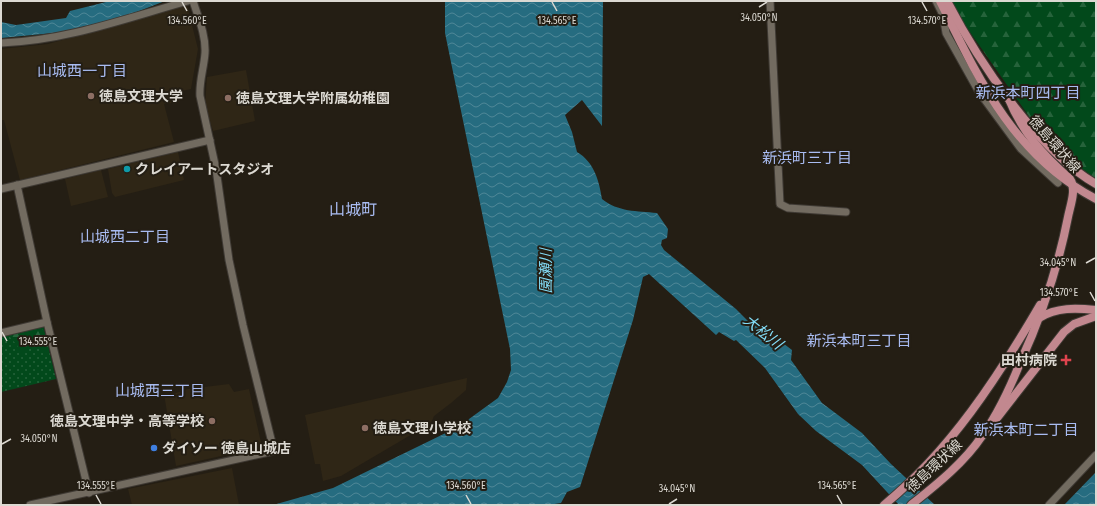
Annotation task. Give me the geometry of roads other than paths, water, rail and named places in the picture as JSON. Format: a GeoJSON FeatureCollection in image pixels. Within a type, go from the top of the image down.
{"type":"FeatureCollection","features":[{"type":"Feature","properties":{"kind":"main road","name":"徳島環状線"},"geometry":{"type":"LineString","coordinates":[[940,1],[1023,117],[1056,154],[1096,184]]}},
{"type":"Feature","properties":{"kind":"main road","name":"徳島環状線"},"geometry":{"type":"LineString","coordinates":[[947,1],[951,16],[978,74],[1010,127],[1038,158],[1073,186],[1096,199]]}},
{"type":"Feature","properties":{"kind":"main road","name":"徳島環状線"},"geometry":{"type":"LineString","coordinates":[[911,505],[949,472],[982,436],[1008,390],[1040,318],[1057,268],[1073,186],[1070,179],[1045,155],[1023,128],[1008,97]]}},
{"type":"Feature","properties":{"kind":"main road","name":"徳島環状線"},"geometry":{"type":"LineString","coordinates":[[889,501],[914,477],[963,423],[1042,303],[1057,268]]}},
{"type":"Feature","properties":{"kind":"main road","name":"徳島環状線"},"geometry":{"type":"LineString","coordinates":[[1027,327],[1040,318],[1061,310],[1096,310]]}},
{"type":"Feature","properties":{"kind":"main road"},"geometry":{"type":"LineString","coordinates":[[982,436],[1064,332],[1074,324],[1096,316]]}},
{"type":"Feature","properties":{"kind":"street"},"geometry":{"type":"LineString","coordinates":[[1,43],[28,42],[65,35],[188,1]]}},
{"type":"Feature","properties":{"kind":"street"},"geometry":{"type":"LineString","coordinates":[[30,505],[274,451],[241,318],[229,260],[216,169],[200,90],[205,44],[193,1]]}},
{"type":"Feature","properties":{"kind":"street"},"geometry":{"type":"LineString","coordinates":[[770,1],[780,204],[788,208],[846,212]]}},
{"type":"Feature","properties":{"kind":"street"},"geometry":{"type":"LineString","coordinates":[[936,1],[942,15],[946,33],[979,92],[1021,149],[1058,183]]}},
{"type":"Feature","properties":{"kind":"street"},"geometry":{"type":"LineString","coordinates":[[1,189],[210,140]]}},
{"type":"Feature","properties":{"kind":"street"},"geometry":{"type":"LineString","coordinates":[[17,185],[47,322],[89,493]]}},
{"type":"Feature","properties":{"kind":"street"},"geometry":{"type":"LineString","coordinates":[[1,332],[47,322]]}},
{"type":"Feature","properties":{"kind":"street"},"geometry":{"type":"LineString","coordinates":[[1049,505],[1096,455]]}},
{"type":"Feature","properties":{"kind":"water"},"geometry":{"type":"Polygon","coordinates":[[[110,1],[165,1],[129,15],[64,32],[1,38],[1,22],[16,25],[66,18],[70,11],[110,1]]]}},
{"type":"Feature","properties":{"kind":"water"},"geometry":{"type":"Polygon","coordinates":[[[445,1],[603,1],[602,126],[582,100],[565,115],[572,132],[577,152],[588,161],[595,172],[602,199],[621,209],[657,213],[668,229],[667,238],[662,240],[661,245],[664,250],[736,309],[748,321],[759,325],[792,350],[791,360],[822,403],[862,433],[891,464],[935,505],[899,505],[862,465],[816,431],[798,414],[765,368],[736,340],[734,341],[719,332],[716,335],[649,274],[643,277],[633,320],[580,487],[567,492],[561,503],[548,505],[273,505],[333,488],[458,427],[498,398],[507,382],[511,370],[510,349],[445,33],[445,1]]]}},
{"type":"Feature","properties":{"kind":"water"},"geometry":{"type":"Polygon","coordinates":[[[1096,472],[1096,505],[1064,505],[1096,472]]]}},
{"type":"Feature","properties":{"kind":"place","name":"徳島文理大学"},"geometry":{"type":"Point","coordinates":[91,96]}},
{"type":"Feature","properties":{"kind":"place","name":"徳島文理大学附属幼稚園"},"geometry":{"type":"Point","coordinates":[228,98]}},
{"type":"Feature","properties":{"kind":"place","name":"クレイアートスタジオ"},"geometry":{"type":"Point","coordinates":[127,169]}},
{"type":"Feature","properties":{"kind":"place","name":"田村病院"},"geometry":{"type":"Point","coordinates":[1066,360]}},
{"type":"Feature","properties":{"kind":"place","name":"徳島文理中学・高等学校"},"geometry":{"type":"Point","coordinates":[212,421]}},
{"type":"Feature","properties":{"kind":"place","name":"徳島文理小学校"},"geometry":{"type":"Point","coordinates":[365,428]}},
{"type":"Feature","properties":{"kind":"place","name":"ダイソー 徳島山城店"},"geometry":{"type":"Point","coordinates":[154,448]}},
{"type":"Feature","properties":{"kind":"district","name":"山城西一丁目"},"geometry":{"type":"Point","coordinates":[82,71]}},
{"type":"Feature","properties":{"kind":"district","name":"新浜本町四丁目"},"geometry":{"type":"Point","coordinates":[1028,93]}},
{"type":"Feature","properties":{"kind":"district","name":"新浜町三丁目"},"geometry":{"type":"Point","coordinates":[807,158]}},
{"type":"Feature","properties":{"kind":"district","name":"山城町"},"geometry":{"type":"Point","coordinates":[353,209]}},
{"type":"Feature","properties":{"kind":"district","name":"山城西二丁目"},"geometry":{"type":"Point","coordinates":[125,237]}},
{"type":"Feature","properties":{"kind":"district","name":"新浜本町三丁目"},"geometry":{"type":"Point","coordinates":[859,341]}},
{"type":"Feature","properties":{"kind":"district","name":"山城西三丁目"},"geometry":{"type":"Point","coordinates":[160,391]}},
{"type":"Feature","properties":{"kind":"district","name":"新浜本町二丁目"},"geometry":{"type":"Point","coordinates":[1026,430]}},
{"type":"Feature","properties":{"kind":"water label","name":"園瀬川"},"geometry":{"type":"Point","coordinates":[546,271]}},
{"type":"Feature","properties":{"kind":"water label","name":"大松川"},"geometry":{"type":"Point","coordinates":[763,332]}}]}
